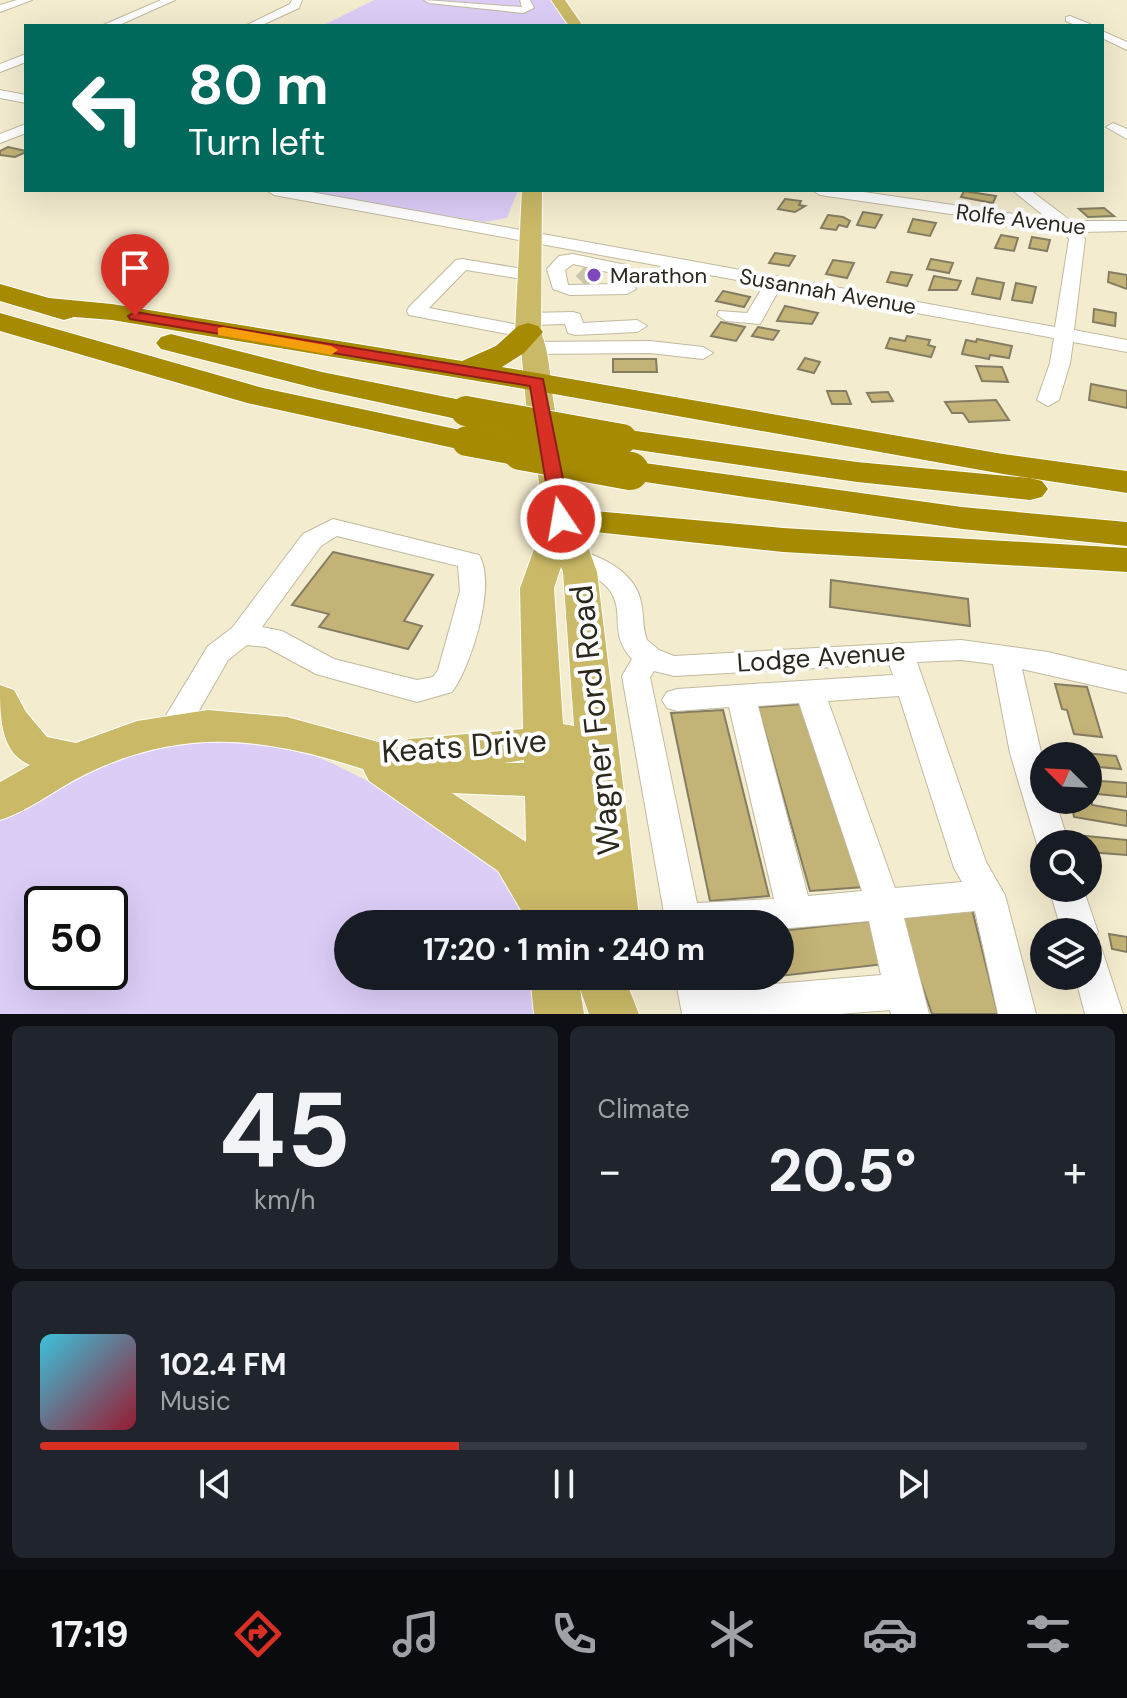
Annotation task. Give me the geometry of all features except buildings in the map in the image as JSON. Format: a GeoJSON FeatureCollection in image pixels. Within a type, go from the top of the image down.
{"type":"FeatureCollection","features":[{"type":"Feature","properties":{"kind":"highway"},"geometry":{"type":"LineString","coordinates":[[0,292],[466,426]]}},
{"type":"Feature","properties":{"kind":"highway"},"geometry":{"type":"LineString","coordinates":[[41,306],[112,312],[537,382],[1003,464],[1127,482]]}},
{"type":"Feature","properties":{"kind":"highway"},"geometry":{"type":"LineString","coordinates":[[0,322],[258,396],[466,426],[916,512],[1127,534]]}},
{"type":"Feature","properties":{"kind":"highway"},"geometry":{"type":"LineString","coordinates":[[461,370],[491,363],[530,333]]}},
{"type":"Feature","properties":{"kind":"highway"},"geometry":{"type":"LineString","coordinates":[[626,455],[962,485],[1127,496]]}},
{"type":"Feature","properties":{"kind":"highway"},"geometry":{"type":"LineString","coordinates":[[561,519],[783,540],[1127,560]]}},
{"type":"Feature","properties":{"kind":"main road"},"geometry":{"type":"LineString","coordinates":[[558,0],[575,24]]}},
{"type":"Feature","properties":{"kind":"main road","name":"Wagner Ford Road"},"geometry":{"type":"LineString","coordinates":[[532,192],[530,333],[561,519],[580,572],[615,910]]}},
{"type":"Feature","properties":{"kind":"main road","name":"Wagner Ford Road"},"geometry":{"type":"LineString","coordinates":[[556,759],[537,588],[561,519]]}},
{"type":"Feature","properties":{"kind":"main road"},"geometry":{"type":"LineString","coordinates":[[561,910],[556,759],[559,666],[582,599]]}},
{"type":"Feature","properties":{"kind":"main road"},"geometry":{"type":"LineString","coordinates":[[0,700],[11,722],[34,750],[77,759]]}},
{"type":"Feature","properties":{"kind":"main road","name":"Keats Drive"},"geometry":{"type":"LineString","coordinates":[[0,803],[77,759],[125,740],[174,727],[217,725],[288,732],[412,768],[466,778],[556,759]]}},
{"type":"Feature","properties":{"kind":"main road"},"geometry":{"type":"LineString","coordinates":[[362,754],[514,858],[552,910]]}},
{"type":"Feature","properties":{"kind":"main road"},"geometry":{"type":"LineString","coordinates":[[556,990],[559,1014]]}},
{"type":"Feature","properties":{"kind":"main road"},"geometry":{"type":"LineString","coordinates":[[605,990],[614,1014]]}},
{"type":"Feature","properties":{"kind":"main road"},"geometry":{"type":"LineString","coordinates":[[624,990],[627,1014]]}},
{"type":"Feature","properties":{"kind":"street"},"geometry":{"type":"LineString","coordinates":[[0,9],[27,0]]}},
{"type":"Feature","properties":{"kind":"street"},"geometry":{"type":"LineString","coordinates":[[112,24],[170,0]]}},
{"type":"Feature","properties":{"kind":"street"},"geometry":{"type":"LineString","coordinates":[[255,24],[295,6],[300,0]]}},
{"type":"Feature","properties":{"kind":"street"},"geometry":{"type":"LineString","coordinates":[[429,0],[523,10],[529,8],[525,0]]}},
{"type":"Feature","properties":{"kind":"street"},"geometry":{"type":"LineString","coordinates":[[1070,19],[1081,24]]}},
{"type":"Feature","properties":{"kind":"street"},"geometry":{"type":"LineString","coordinates":[[1104,35],[1127,46]]}},
{"type":"Feature","properties":{"kind":"street"},"geometry":{"type":"LineString","coordinates":[[0,68],[24,59]]}},
{"type":"Feature","properties":{"kind":"street"},"geometry":{"type":"LineString","coordinates":[[0,94],[24,99]]}},
{"type":"Feature","properties":{"kind":"street"},"geometry":{"type":"LineString","coordinates":[[1113,127],[1127,135]]}},
{"type":"Feature","properties":{"kind":"street"},"geometry":{"type":"LineString","coordinates":[[0,139],[24,129]]}},
{"type":"Feature","properties":{"kind":"street","name":"Susannah Avenue"},"geometry":{"type":"LineString","coordinates":[[285,192],[529,237],[587,274],[775,281],[1127,346]]}},
{"type":"Feature","properties":{"kind":"street","name":"Rolfe Avenue"},"geometry":{"type":"LineString","coordinates":[[833,192],[1068,227],[1127,226]]}},
{"type":"Feature","properties":{"kind":"street"},"geometry":{"type":"LineString","coordinates":[[1023,192],[1068,227],[1077,239],[1060,363],[1048,400]]}},
{"type":"Feature","properties":{"kind":"street"},"geometry":{"type":"LineString","coordinates":[[637,326],[575,329],[573,318],[587,274],[529,280],[462,264],[416,311],[530,333],[703,353]]}},
{"type":"Feature","properties":{"kind":"street"},"geometry":{"type":"LineString","coordinates":[[726,315],[753,320],[775,281]]}},
{"type":"Feature","properties":{"kind":"street"},"geometry":{"type":"LineString","coordinates":[[530,333],[573,318]]}},
{"type":"Feature","properties":{"kind":"street"},"geometry":{"type":"LineString","coordinates":[[174,727],[218,653],[242,635],[312,540],[333,527],[470,561],[473,591],[451,673],[442,685],[417,691],[326,667],[272,638],[242,635]]}},
{"type":"Feature","properties":{"kind":"street"},"geometry":{"type":"LineString","coordinates":[[574,557],[602,570],[618,585],[627,598],[633,645],[648,658],[636,676],[681,910]]}},
{"type":"Feature","properties":{"kind":"street","name":"Lodge Avenue"},"geometry":{"type":"LineString","coordinates":[[648,658],[674,666],[961,650],[1005,654],[1127,682]]}},
{"type":"Feature","properties":{"kind":"street"},"geometry":{"type":"LineString","coordinates":[[899,652],[971,868],[988,895],[1017,1014]]}},
{"type":"Feature","properties":{"kind":"street"},"geometry":{"type":"LineString","coordinates":[[1005,654],[1025,753],[1049,830]]}},
{"type":"Feature","properties":{"kind":"street"},"geometry":{"type":"LineString","coordinates":[[677,700],[908,685]]}},
{"type":"Feature","properties":{"kind":"street"},"geometry":{"type":"LineString","coordinates":[[698,999],[906,1003],[883,904],[810,692]]}},
{"type":"Feature","properties":{"kind":"street"},"geometry":{"type":"LineString","coordinates":[[741,697],[795,913],[988,895]]}},
{"type":"Feature","properties":{"kind":"street"},"geometry":{"type":"LineString","coordinates":[[1097,990],[1104,1014]]}},
{"type":"Feature","properties":{"kind":"shaded area"},"geometry":{"type":"Polygon","coordinates":[[[374,0],[552,0],[567,24],[326,24],[374,0]]]}},
{"type":"Feature","properties":{"kind":"shaded area"},"geometry":{"type":"Polygon","coordinates":[[[303,192],[517,192],[507,218],[485,222],[303,192]]]}},
{"type":"Feature","properties":{"kind":"shaded area"},"geometry":{"type":"Polygon","coordinates":[[[204,738],[283,743],[336,765],[433,814],[515,878],[529,910],[334,910],[334,990],[540,990],[543,1014],[0,1014],[0,817],[129,752],[204,738]]]}},
{"type":"Feature","properties":{"kind":"tunnel"},"geometry":{"type":"LineString","coordinates":[[583,283],[596,269]]}},
{"type":"Feature","properties":{"kind":"slow traffic"},"geometry":{"type":"LineString","coordinates":[[223,331],[331,350]]}},
{"type":"Feature","properties":{"kind":"place","name":"Marathon"},"geometry":{"type":"Point","coordinates":[594,275]}},
{"type":"Feature","properties":{"kind":"route"},"geometry":{"type":"LineString","coordinates":[[135,316],[537,382],[561,519]]}}]}
